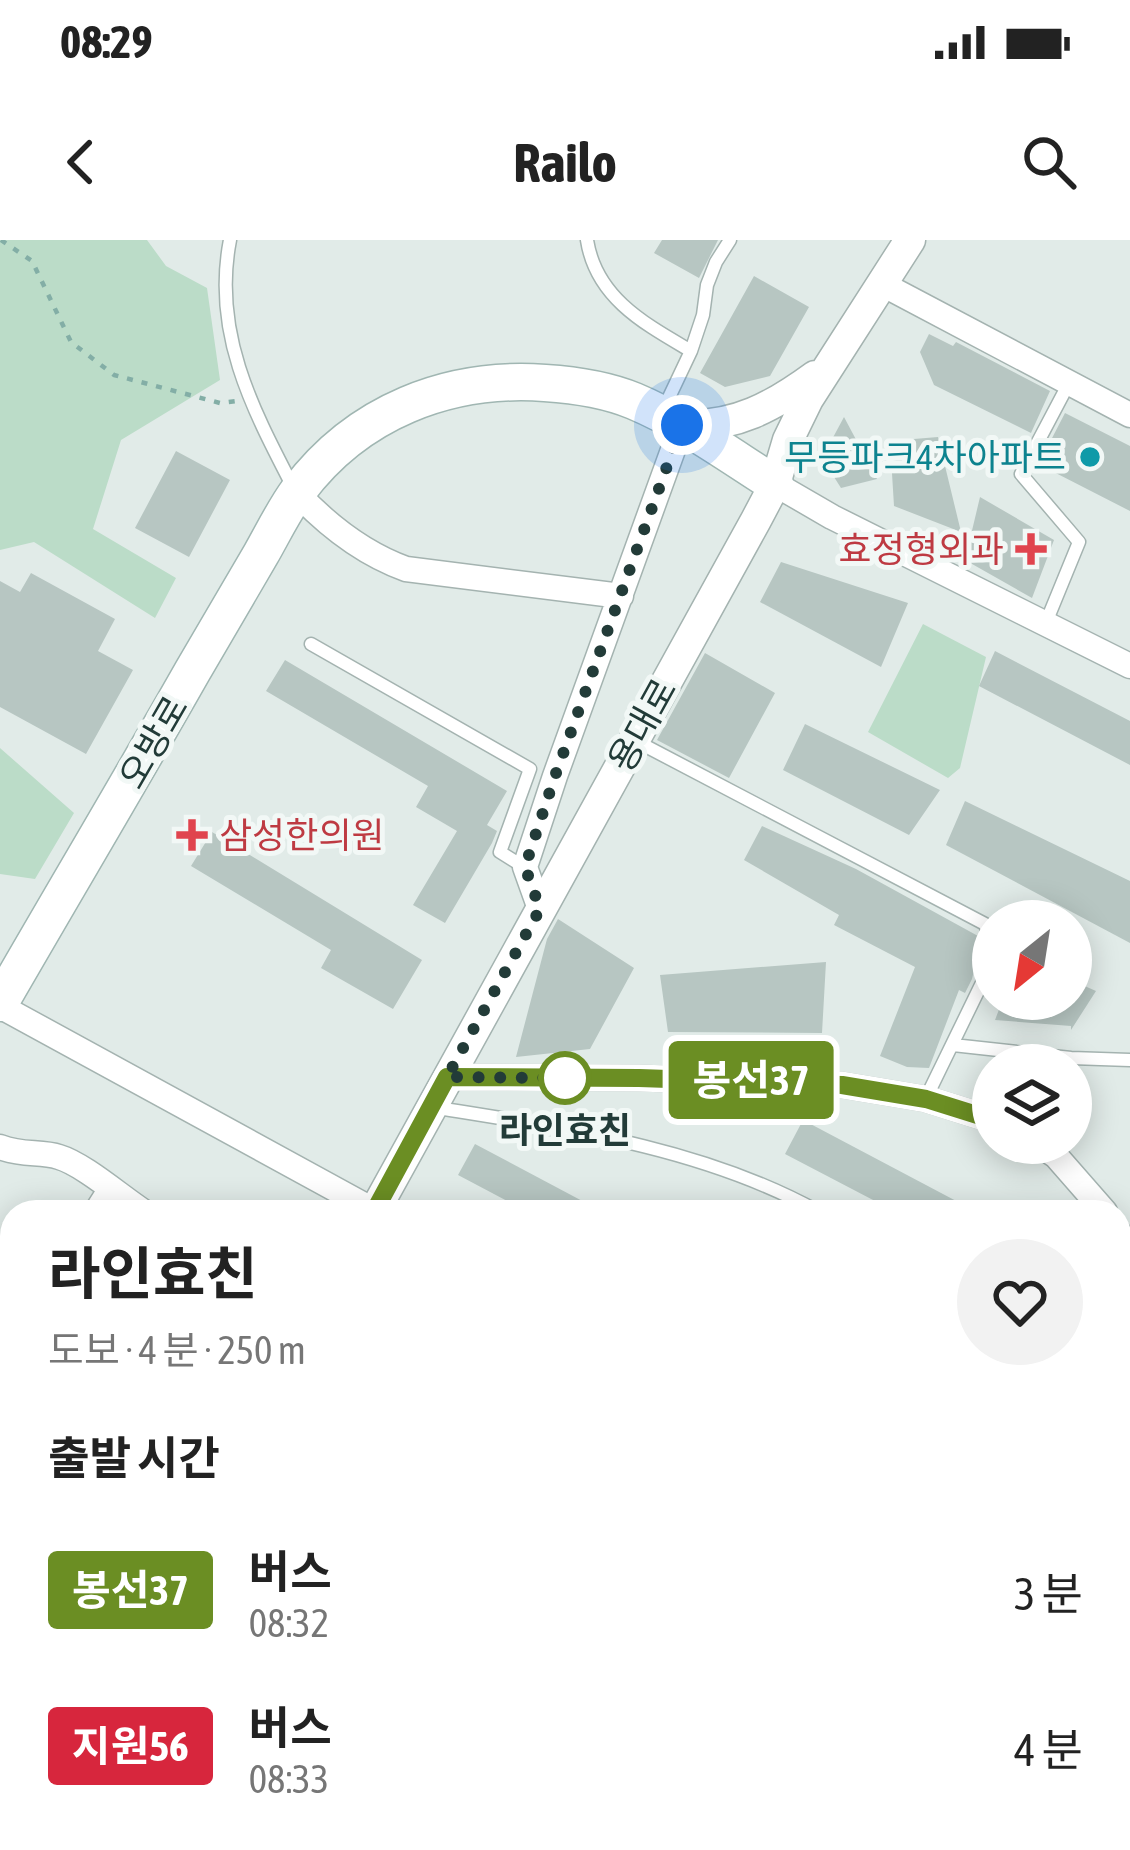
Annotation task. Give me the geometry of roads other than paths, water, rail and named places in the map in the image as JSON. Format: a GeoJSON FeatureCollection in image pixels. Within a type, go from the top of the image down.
{"type":"FeatureCollection","features":[{"type":"Feature","properties":{"kind":"main road","name":"오방로"},"geometry":{"type":"LineString","coordinates":[[2,996],[86,860],[297,493],[345,441],[368,424],[430,394],[462,386],[498,381],[581,386],[636,402],[672,420],[775,484]]}},
{"type":"Feature","properties":{"kind":"street","name":"용대로"},"geometry":{"type":"LineString","coordinates":[[381,1200],[775,484],[788,440],[808,399],[910,240]]}},
{"type":"Feature","properties":{"kind":"street"},"geometry":{"type":"LineString","coordinates":[[884,285],[1130,415]]}},
{"type":"Feature","properties":{"kind":"street"},"geometry":{"type":"LineString","coordinates":[[540,909],[525,867],[621,596],[672,420],[705,427],[757,413],[830,365]]}},
{"type":"Feature","properties":{"kind":"street"},"geometry":{"type":"LineString","coordinates":[[775,484],[832,518],[1130,666]]}},
{"type":"Feature","properties":{"kind":"street"},"geometry":{"type":"LineString","coordinates":[[297,493],[339,532],[406,568],[621,596]]}},
{"type":"Feature","properties":{"kind":"street","name":"오방로"},"geometry":{"type":"LineString","coordinates":[[2,996],[356,1200]]}},
{"type":"Feature","properties":{"kind":"street"},"geometry":{"type":"LineString","coordinates":[[447,1077],[842,1085],[926,1099],[972,1113]]}},
{"type":"Feature","properties":{"kind":"street"},"geometry":{"type":"LineString","coordinates":[[0,1147],[25,1155],[55,1155],[125,1200]]}},
{"type":"Feature","properties":{"kind":"street"},"geometry":{"type":"LineString","coordinates":[[1063,1164],[1094,1200]]}},
{"type":"Feature","properties":{"kind":"street"},"geometry":{"type":"LineString","coordinates":[[104,1200],[110,1190]]}},
{"type":"Feature","properties":{"kind":"lane"},"geometry":{"type":"LineString","coordinates":[[230,240],[225,262],[226,313],[239,373],[297,493]]}},
{"type":"Feature","properties":{"kind":"lane"},"geometry":{"type":"LineString","coordinates":[[587,240],[596,275],[608,292],[635,317],[691,351]]}},
{"type":"Feature","properties":{"kind":"lane"},"geometry":{"type":"LineString","coordinates":[[672,420],[704,316],[707,285],[730,240]]}},
{"type":"Feature","properties":{"kind":"lane"},"geometry":{"type":"LineString","coordinates":[[1044,626],[1079,542],[1021,474],[1069,383]]}},
{"type":"Feature","properties":{"kind":"lane"},"geometry":{"type":"LineString","coordinates":[[310,644],[530,769],[500,853],[525,867]]}},
{"type":"Feature","properties":{"kind":"lane"},"geometry":{"type":"LineString","coordinates":[[634,740],[985,924],[992,944],[982,983],[926,1099]]}},
{"type":"Feature","properties":{"kind":"lane"},"geometry":{"type":"LineString","coordinates":[[953,1045],[1130,1060]]}},
{"type":"Feature","properties":{"kind":"lane"},"geometry":{"type":"LineString","coordinates":[[431,1107],[686,1158],[797,1200]]}},
{"type":"Feature","properties":{"kind":"place","name":"무등파크4차아파트"},"geometry":{"type":"Point","coordinates":[1090,457]}},
{"type":"Feature","properties":{"kind":"place","name":"효정형외과"},"geometry":{"type":"Point","coordinates":[1031,549]}},
{"type":"Feature","properties":{"kind":"place","name":"삼성한의원"},"geometry":{"type":"Point","coordinates":[192,835]}},
{"type":"Feature","properties":{"kind":"place","name":"라인효친"},"geometry":{"type":"Point","coordinates":[565,1078]}}]}
